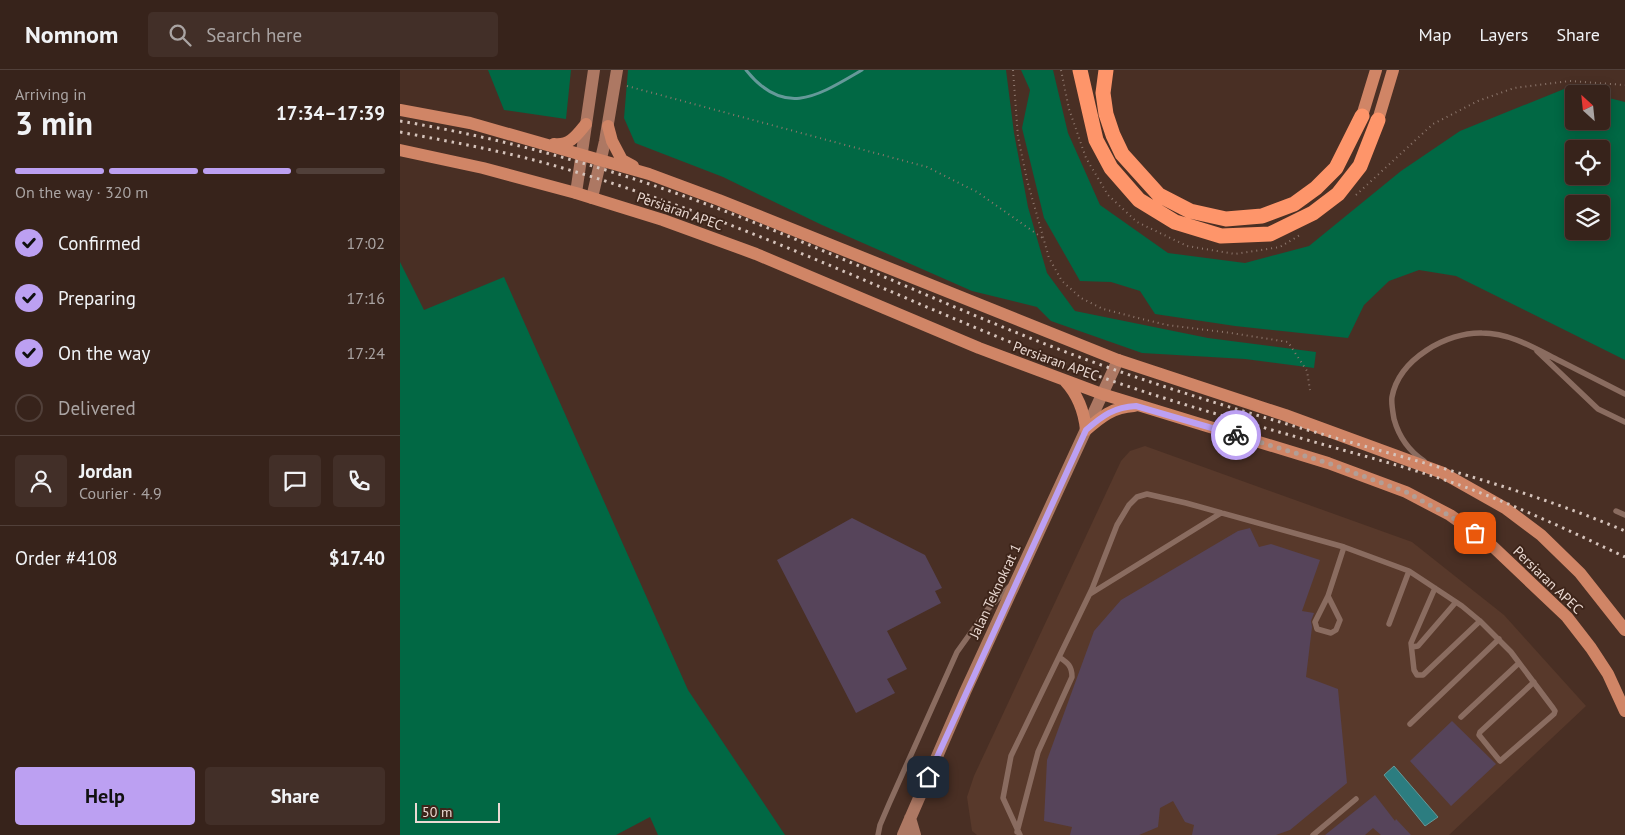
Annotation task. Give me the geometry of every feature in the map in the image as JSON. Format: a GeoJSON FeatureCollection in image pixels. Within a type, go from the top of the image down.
{"type":"FeatureCollection","features":[{"type":"Feature","properties":{"kind":"highway"},"geometry":{"type":"LineString","coordinates":[[1080,70],[1096,140],[1111,168],[1139,200],[1146,205],[1175,222],[1221,236],[1270,234],[1313,213],[1338,194],[1360,166],[1378,120]]}},
{"type":"Feature","properties":{"kind":"highway"},"geometry":{"type":"LineString","coordinates":[[1106,70],[1103,93],[1106,114],[1122,154],[1159,195],[1190,211],[1226,219],[1262,216],[1294,204],[1316,188],[1336,168],[1362,116]]}},
{"type":"Feature","properties":{"kind":"main road"},"geometry":{"type":"LineString","coordinates":[[576,193],[594,70]]}},
{"type":"Feature","properties":{"kind":"main road"},"geometry":{"type":"LineString","coordinates":[[592,198],[608,126],[617,70]]}},
{"type":"Feature","properties":{"kind":"main road"},"geometry":{"type":"LineString","coordinates":[[1362,116],[1376,70]]}},
{"type":"Feature","properties":{"kind":"main road"},"geometry":{"type":"LineString","coordinates":[[1378,120],[1393,70]]}},
{"type":"Feature","properties":{"kind":"main road","name":"Persiaran APEC"},"geometry":{"type":"LineString","coordinates":[[400,110],[470,123],[649,174],[720,200],[1118,360],[1285,414],[1443,473],[1505,508],[1541,535],[1580,574],[1625,630]]}},
{"type":"Feature","properties":{"kind":"main road"},"geometry":{"type":"LineString","coordinates":[[542,143],[561,145],[572,140],[586,124]]}},
{"type":"Feature","properties":{"kind":"main road"},"geometry":{"type":"LineString","coordinates":[[608,126],[612,141],[622,160],[649,174]]}},
{"type":"Feature","properties":{"kind":"main road","name":"Persiaran APEC"},"geometry":{"type":"LineString","coordinates":[[400,150],[483,168],[576,193],[663,220],[756,254],[978,348],[1102,394],[1136,406],[1328,463],[1406,492],[1450,516],[1488,542],[1567,617],[1608,674],[1625,711]]}},
{"type":"Feature","properties":{"kind":"main road","name":"Jalan Teknokrat 1"},"geometry":{"type":"LineString","coordinates":[[902,835],[1118,360]]}},
{"type":"Feature","properties":{"kind":"main road"},"geometry":{"type":"LineString","coordinates":[[1063,379],[1074,391],[1080,403],[1085,417],[1086,430]]}},
{"type":"Feature","properties":{"kind":"main road"},"geometry":{"type":"LineString","coordinates":[[1086,430],[1102,416],[1114,409],[1136,406]]}},
{"type":"Feature","properties":{"kind":"main road"},"geometry":{"type":"LineString","coordinates":[[910,818],[915,835]]}},
{"type":"Feature","properties":{"kind":"lane"},"geometry":{"type":"LineString","coordinates":[[1443,473],[1417,456],[1405,444],[1397,430],[1393,414],[1392,397],[1400,378],[1412,363],[1429,348],[1442,341],[1461,335],[1497,334],[1532,346],[1625,394]]}},
{"type":"Feature","properties":{"kind":"lane"},"geometry":{"type":"LineString","coordinates":[[1532,346],[1598,409],[1625,422]]}},
{"type":"Feature","properties":{"kind":"lane"},"geometry":{"type":"LineString","coordinates":[[1019,834],[1004,798],[1009,761],[1090,594],[1117,525],[1129,505],[1137,497],[1147,494],[1344,547],[1409,571],[1456,602],[1499,639],[1519,663],[1534,682],[1554,708],[1554,714],[1500,761],[1478,735],[1534,682]]}},
{"type":"Feature","properties":{"kind":"lane"},"geometry":{"type":"LineString","coordinates":[[1616,511],[1625,515]]}},
{"type":"Feature","properties":{"kind":"lane"},"geometry":{"type":"LineString","coordinates":[[1090,594],[1221,513]]}},
{"type":"Feature","properties":{"kind":"lane"},"geometry":{"type":"LineString","coordinates":[[1328,596],[1340,620],[1336,630],[1331,633],[1317,629],[1314,622],[1328,596],[1344,547]]}},
{"type":"Feature","properties":{"kind":"lane"},"geometry":{"type":"LineString","coordinates":[[1389,624],[1409,571]]}},
{"type":"Feature","properties":{"kind":"lane"},"geometry":{"type":"LineString","coordinates":[[878,835],[889,804],[957,652],[987,610],[1018,577]]}},
{"type":"Feature","properties":{"kind":"lane"},"geometry":{"type":"LineString","coordinates":[[1435,588],[1412,643],[1414,670],[1417,675],[1423,675],[1480,621]]}},
{"type":"Feature","properties":{"kind":"lane"},"geometry":{"type":"LineString","coordinates":[[1412,647],[1418,646],[1456,602]]}},
{"type":"Feature","properties":{"kind":"lane"},"geometry":{"type":"LineString","coordinates":[[1410,724],[1499,639]]}},
{"type":"Feature","properties":{"kind":"lane"},"geometry":{"type":"LineString","coordinates":[[1019,834],[1038,752],[1072,677],[1072,669],[1068,663],[1059,657]]}},
{"type":"Feature","properties":{"kind":"lane"},"geometry":{"type":"LineString","coordinates":[[1461,717],[1519,663]]}},
{"type":"Feature","properties":{"kind":"lane"},"geometry":{"type":"LineString","coordinates":[[1313,835],[1356,799]]}},
{"type":"Feature","properties":{"kind":"path"},"geometry":{"type":"LineString","coordinates":[[1013,70],[1018,137],[1027,180],[1049,258],[1062,281],[1081,298],[1104,309],[1167,325],[1288,342],[1307,372],[1310,390]]}},
{"type":"Feature","properties":{"kind":"path"},"geometry":{"type":"LineString","coordinates":[[1061,70],[1069,109],[1086,158],[1108,195],[1137,222],[1187,246],[1235,254],[1280,247],[1303,233]]}},
{"type":"Feature","properties":{"kind":"path"},"geometry":{"type":"LineString","coordinates":[[1354,196],[1433,124],[1478,101],[1514,88],[1570,81],[1625,85]]}},
{"type":"Feature","properties":{"kind":"path"},"geometry":{"type":"LineString","coordinates":[[615,89],[927,166],[977,192],[1044,239]]}},
{"type":"Feature","properties":{"kind":"shaded area"},"geometry":{"type":"Polygon","coordinates":[[[1145,446],[1412,542],[1504,615],[1586,706],[1449,835],[977,835],[972,831],[967,797],[974,776],[1121,461],[1130,451],[1145,446]]]}},
{"type":"Feature","properties":{"kind":"green space"},"geometry":{"type":"Polygon","coordinates":[[[488,70],[571,70],[566,119],[504,110],[488,70]]]}},
{"type":"Feature","properties":{"kind":"green space"},"geometry":{"type":"Polygon","coordinates":[[[628,70],[1006,70],[1014,133],[1028,207],[1047,273],[1075,311],[1208,338],[1316,352],[1314,368],[1245,359],[1142,353],[1051,321],[1037,307],[972,291],[822,225],[723,177],[635,143],[624,118],[628,70]]]}},
{"type":"Feature","properties":{"kind":"green space"},"geometry":{"type":"Polygon","coordinates":[[[1021,70],[1053,70],[1068,133],[1100,205],[1168,253],[1245,263],[1309,246],[1401,171],[1460,131],[1565,89],[1565,130],[1610,130],[1610,98],[1625,102],[1625,360],[1456,276],[1419,270],[1389,281],[1364,305],[1348,338],[1235,326],[1155,314],[1140,291],[1111,282],[1080,281],[1044,218],[1022,128],[1030,90],[1021,70]]]}},
{"type":"Feature","properties":{"kind":"green space"},"geometry":{"type":"Polygon","coordinates":[[[400,262],[424,310],[504,277],[688,690],[785,835],[658,835],[650,817],[616,835],[400,835],[400,262]]]}},
{"type":"Feature","properties":{"kind":"water"},"geometry":{"type":"Polygon","coordinates":[[[1394,766],[1438,817],[1425,826],[1384,775],[1394,766]]]}},
{"type":"Feature","properties":{"kind":"building"},"geometry":{"type":"Polygon","coordinates":[[[852,518],[925,555],[942,588],[935,591],[941,603],[887,631],[907,669],[887,679],[895,693],[856,713],[777,560],[852,518]]]}},
{"type":"Feature","properties":{"kind":"building"},"geometry":{"type":"Polygon","coordinates":[[[1250,528],[1259,547],[1271,544],[1320,560],[1302,611],[1314,613],[1311,621],[1312,627],[1306,677],[1338,689],[1347,783],[1290,830],[1276,835],[1192,835],[1194,825],[1185,822],[1173,801],[1160,808],[1158,827],[1139,835],[1070,835],[1072,827],[1044,821],[1047,760],[1094,631],[1121,600],[1238,531],[1250,528]]]}},
{"type":"Feature","properties":{"kind":"building"},"geometry":{"type":"Polygon","coordinates":[[[1452,721],[1496,764],[1451,806],[1410,761],[1452,721]]]}},
{"type":"Feature","properties":{"kind":"building"},"geometry":{"type":"Polygon","coordinates":[[[1375,795],[1395,821],[1396,819],[1411,835],[1381,835],[1373,828],[1365,835],[1325,835],[1375,795]]]}},
{"type":"Feature","properties":{"kind":"waterway"},"geometry":{"type":"LineString","coordinates":[[746,70],[760,85],[775,94],[789,98],[802,98],[817,94],[862,70]]}},
{"type":"Feature","properties":{"kind":"railway"},"geometry":{"type":"LineString","coordinates":[[400,121],[512,144],[586,164],[659,187],[747,219],[1001,326],[1104,366],[1240,410],[1503,486],[1625,531]]}},
{"type":"Feature","properties":{"kind":"railway"},"geometry":{"type":"LineString","coordinates":[[400,132],[543,162],[648,195],[742,229],[1049,358],[1187,405],[1451,482],[1517,508],[1625,557]]}},
{"type":"Feature","properties":{"kind":"way so far"},"geometry":{"type":"LineString","coordinates":[[1236,435],[1328,463],[1406,492],[1450,516],[1475,533]]}},
{"type":"Feature","properties":{"kind":"route"},"geometry":{"type":"LineString","coordinates":[[928,777],[1086,430],[1102,416],[1114,409],[1136,406],[1236,435]]}}]}
